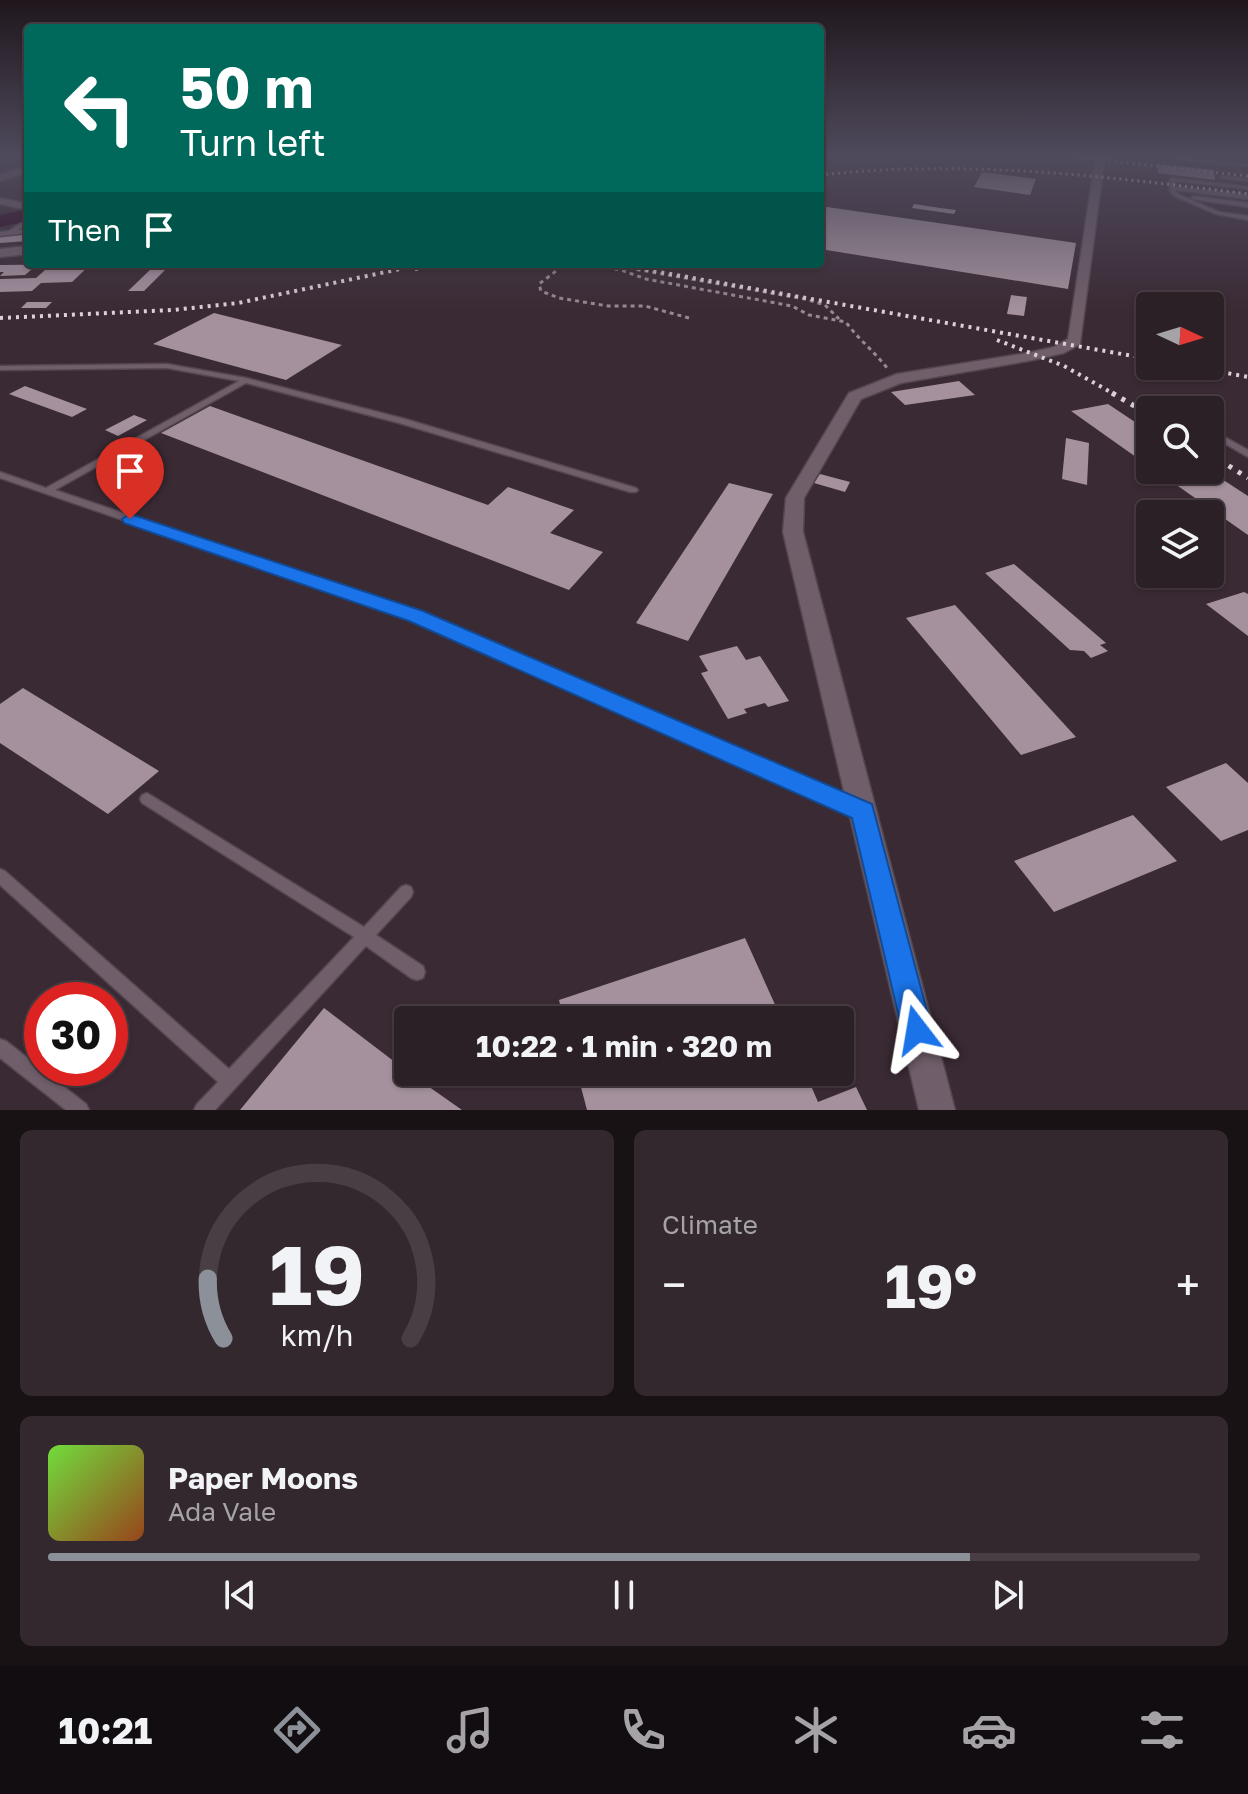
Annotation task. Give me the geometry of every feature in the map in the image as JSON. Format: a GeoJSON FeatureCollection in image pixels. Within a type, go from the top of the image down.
{"type":"FeatureCollection","features":[{"type":"Feature","properties":{"kind":"street"},"geometry":{"type":"LineString","coordinates":[[937,1110],[793,532],[795,498],[855,396],[897,379],[1028,357],[1059,350],[1075,341],[1094,207]]}},
{"type":"Feature","properties":{"kind":"street"},"geometry":{"type":"LineString","coordinates":[[0,253],[24,250]]}},
{"type":"Feature","properties":{"kind":"lane"},"geometry":{"type":"LineString","coordinates":[[1203,207],[1248,218]]}},
{"type":"Feature","properties":{"kind":"lane"},"geometry":{"type":"LineString","coordinates":[[10,233],[24,224]]}},
{"type":"Feature","properties":{"kind":"lane"},"geometry":{"type":"LineString","coordinates":[[0,234],[24,231]]}},
{"type":"Feature","properties":{"kind":"lane"},"geometry":{"type":"LineString","coordinates":[[0,368],[167,366],[246,380],[402,421],[633,490]]}},
{"type":"Feature","properties":{"kind":"lane"},"geometry":{"type":"LineString","coordinates":[[49,490],[246,380]]}},
{"type":"Feature","properties":{"kind":"lane"},"geometry":{"type":"LineString","coordinates":[[1224,439],[1248,454]]}},
{"type":"Feature","properties":{"kind":"lane"},"geometry":{"type":"LineString","coordinates":[[0,475],[416,616],[863,812]]}},
{"type":"Feature","properties":{"kind":"lane"},"geometry":{"type":"LineString","coordinates":[[147,799],[417,972]]}},
{"type":"Feature","properties":{"kind":"lane"},"geometry":{"type":"LineString","coordinates":[[0,876],[230,1081]]}},
{"type":"Feature","properties":{"kind":"lane"},"geometry":{"type":"LineString","coordinates":[[203,1110],[406,892]]}},
{"type":"Feature","properties":{"kind":"lane"},"geometry":{"type":"LineString","coordinates":[[0,1047],[80,1110]]}},
{"type":"Feature","properties":{"kind":"path"},"geometry":{"type":"LineString","coordinates":[[557,268],[539,284],[541,291],[559,298],[608,306],[639,305],[689,318]]}},
{"type":"Feature","properties":{"kind":"path"},"geometry":{"type":"LineString","coordinates":[[590,268],[623,269],[646,279],[792,306],[809,315],[841,320]]}},
{"type":"Feature","properties":{"kind":"path"},"geometry":{"type":"LineString","coordinates":[[625,268],[825,305],[851,328],[864,346],[877,355],[897,379]]}},
{"type":"Feature","properties":{"kind":"building"},"geometry":{"type":"Polygon","coordinates":[[[824,207],[1076,243],[1068,289],[824,250],[824,207]]]}},
{"type":"Feature","properties":{"kind":"building"},"geometry":{"type":"Polygon","coordinates":[[[934,207],[956,210],[954,214],[912,208],[934,207]]]}},
{"type":"Feature","properties":{"kind":"building"},"geometry":{"type":"Polygon","coordinates":[[[24,233],[24,241],[0,243],[0,236],[24,233]]]}},
{"type":"Feature","properties":{"kind":"building"},"geometry":{"type":"Polygon","coordinates":[[[0,265],[87,268],[72,282],[41,283],[32,291],[0,292],[0,279],[36,278],[45,270],[0,276],[4,272],[0,272],[0,265]]]}},
{"type":"Feature","properties":{"kind":"building"},"geometry":{"type":"Polygon","coordinates":[[[152,268],[167,268],[144,291],[128,291],[152,268]]]}},
{"type":"Feature","properties":{"kind":"building"},"geometry":{"type":"Polygon","coordinates":[[[1011,295],[1027,297],[1024,316],[1007,314],[1011,295]]]}},
{"type":"Feature","properties":{"kind":"building"},"geometry":{"type":"Polygon","coordinates":[[[27,302],[52,302],[46,308],[21,308],[27,302]]]}},
{"type":"Feature","properties":{"kind":"building"},"geometry":{"type":"Polygon","coordinates":[[[214,313],[342,345],[286,380],[153,344],[214,313]]]}},
{"type":"Feature","properties":{"kind":"building"},"geometry":{"type":"Polygon","coordinates":[[[959,381],[975,395],[905,405],[891,392],[959,381]]]}},
{"type":"Feature","properties":{"kind":"building"},"geometry":{"type":"Polygon","coordinates":[[[25,386],[87,409],[72,417],[9,394],[25,386]]]}},
{"type":"Feature","properties":{"kind":"building"},"geometry":{"type":"Polygon","coordinates":[[[1108,404],[1136,423],[1136,457],[1071,411],[1108,404]]]}},
{"type":"Feature","properties":{"kind":"building"},"geometry":{"type":"Polygon","coordinates":[[[210,406],[488,505],[508,487],[574,510],[550,533],[603,552],[569,590],[161,433],[210,406]]]}},
{"type":"Feature","properties":{"kind":"building"},"geometry":{"type":"Polygon","coordinates":[[[134,415],[147,420],[118,436],[105,430],[134,415]]]}},
{"type":"Feature","properties":{"kind":"building"},"geometry":{"type":"Polygon","coordinates":[[[1066,438],[1089,443],[1087,485],[1062,479],[1066,438]]]}},
{"type":"Feature","properties":{"kind":"building"},"geometry":{"type":"Polygon","coordinates":[[[820,474],[850,482],[845,492],[814,483],[820,474]]]}},
{"type":"Feature","properties":{"kind":"building"},"geometry":{"type":"Polygon","coordinates":[[[1224,480],[1248,496],[1248,535],[1224,518],[1224,500],[1198,500],[1175,484],[1224,484],[1224,480]]]}},
{"type":"Feature","properties":{"kind":"building"},"geometry":{"type":"Polygon","coordinates":[[[729,483],[773,494],[688,641],[636,623],[729,483]]]}},
{"type":"Feature","properties":{"kind":"building"},"geometry":{"type":"Polygon","coordinates":[[[1014,564],[1106,643],[1100,645],[1108,651],[1091,658],[1084,651],[1070,650],[985,573],[1014,564]]]}},
{"type":"Feature","properties":{"kind":"building"},"geometry":{"type":"Polygon","coordinates":[[[1244,592],[1248,594],[1248,636],[1206,604],[1244,592]]]}},
{"type":"Feature","properties":{"kind":"building"},"geometry":{"type":"Polygon","coordinates":[[[955,605],[1076,737],[1021,755],[906,618],[955,605]]]}},
{"type":"Feature","properties":{"kind":"building"},"geometry":{"type":"Polygon","coordinates":[[[737,646],[746,660],[760,656],[789,701],[744,709],[747,713],[728,719],[701,673],[708,671],[699,656],[737,646]]]}},
{"type":"Feature","properties":{"kind":"building"},"geometry":{"type":"Polygon","coordinates":[[[23,688],[159,771],[108,814],[0,743],[0,704],[23,688]]]}},
{"type":"Feature","properties":{"kind":"building"},"geometry":{"type":"Polygon","coordinates":[[[1226,763],[1248,783],[1248,830],[1221,841],[1166,787],[1226,763]]]}},
{"type":"Feature","properties":{"kind":"building"},"geometry":{"type":"Polygon","coordinates":[[[1133,815],[1177,861],[1054,912],[1014,861],[1133,815]]]}},
{"type":"Feature","properties":{"kind":"building"},"geometry":{"type":"Polygon","coordinates":[[[745,938],[776,1006],[560,1006],[559,1000],[745,938]]]}},
{"type":"Feature","properties":{"kind":"building"},"geometry":{"type":"Polygon","coordinates":[[[324,1008],[394,1061],[394,1086],[428,1086],[462,1110],[240,1110],[324,1008]]]}},
{"type":"Feature","properties":{"kind":"building"},"geometry":{"type":"Polygon","coordinates":[[[581,1086],[811,1086],[818,1102],[856,1087],[867,1110],[587,1110],[581,1086]]]}},
{"type":"Feature","properties":{"kind":"waterway"},"geometry":{"type":"LineString","coordinates":[[0,221],[24,216]]}},
{"type":"Feature","properties":{"kind":"railway"},"geometry":{"type":"LineString","coordinates":[[0,318],[173,310],[238,303],[405,268]]}},
{"type":"Feature","properties":{"kind":"railway"},"geometry":{"type":"LineString","coordinates":[[415,269],[423,268]]}},
{"type":"Feature","properties":{"kind":"railway"},"geometry":{"type":"LineString","coordinates":[[637,268],[1136,357]]}},
{"type":"Feature","properties":{"kind":"railway"},"geometry":{"type":"LineString","coordinates":[[997,340],[1064,366],[1116,395]]}},
{"type":"Feature","properties":{"kind":"railway"},"geometry":{"type":"LineString","coordinates":[[1224,373],[1248,377]]}},
{"type":"Feature","properties":{"kind":"railway"},"geometry":{"type":"LineString","coordinates":[[1112,393],[1136,407]]}},
{"type":"Feature","properties":{"kind":"railway"},"geometry":{"type":"LineString","coordinates":[[1224,463],[1248,478]]}},
{"type":"Feature","properties":{"kind":"route"},"geometry":{"type":"LineString","coordinates":[[130,519],[416,616],[863,812],[917,1030]]}}]}
